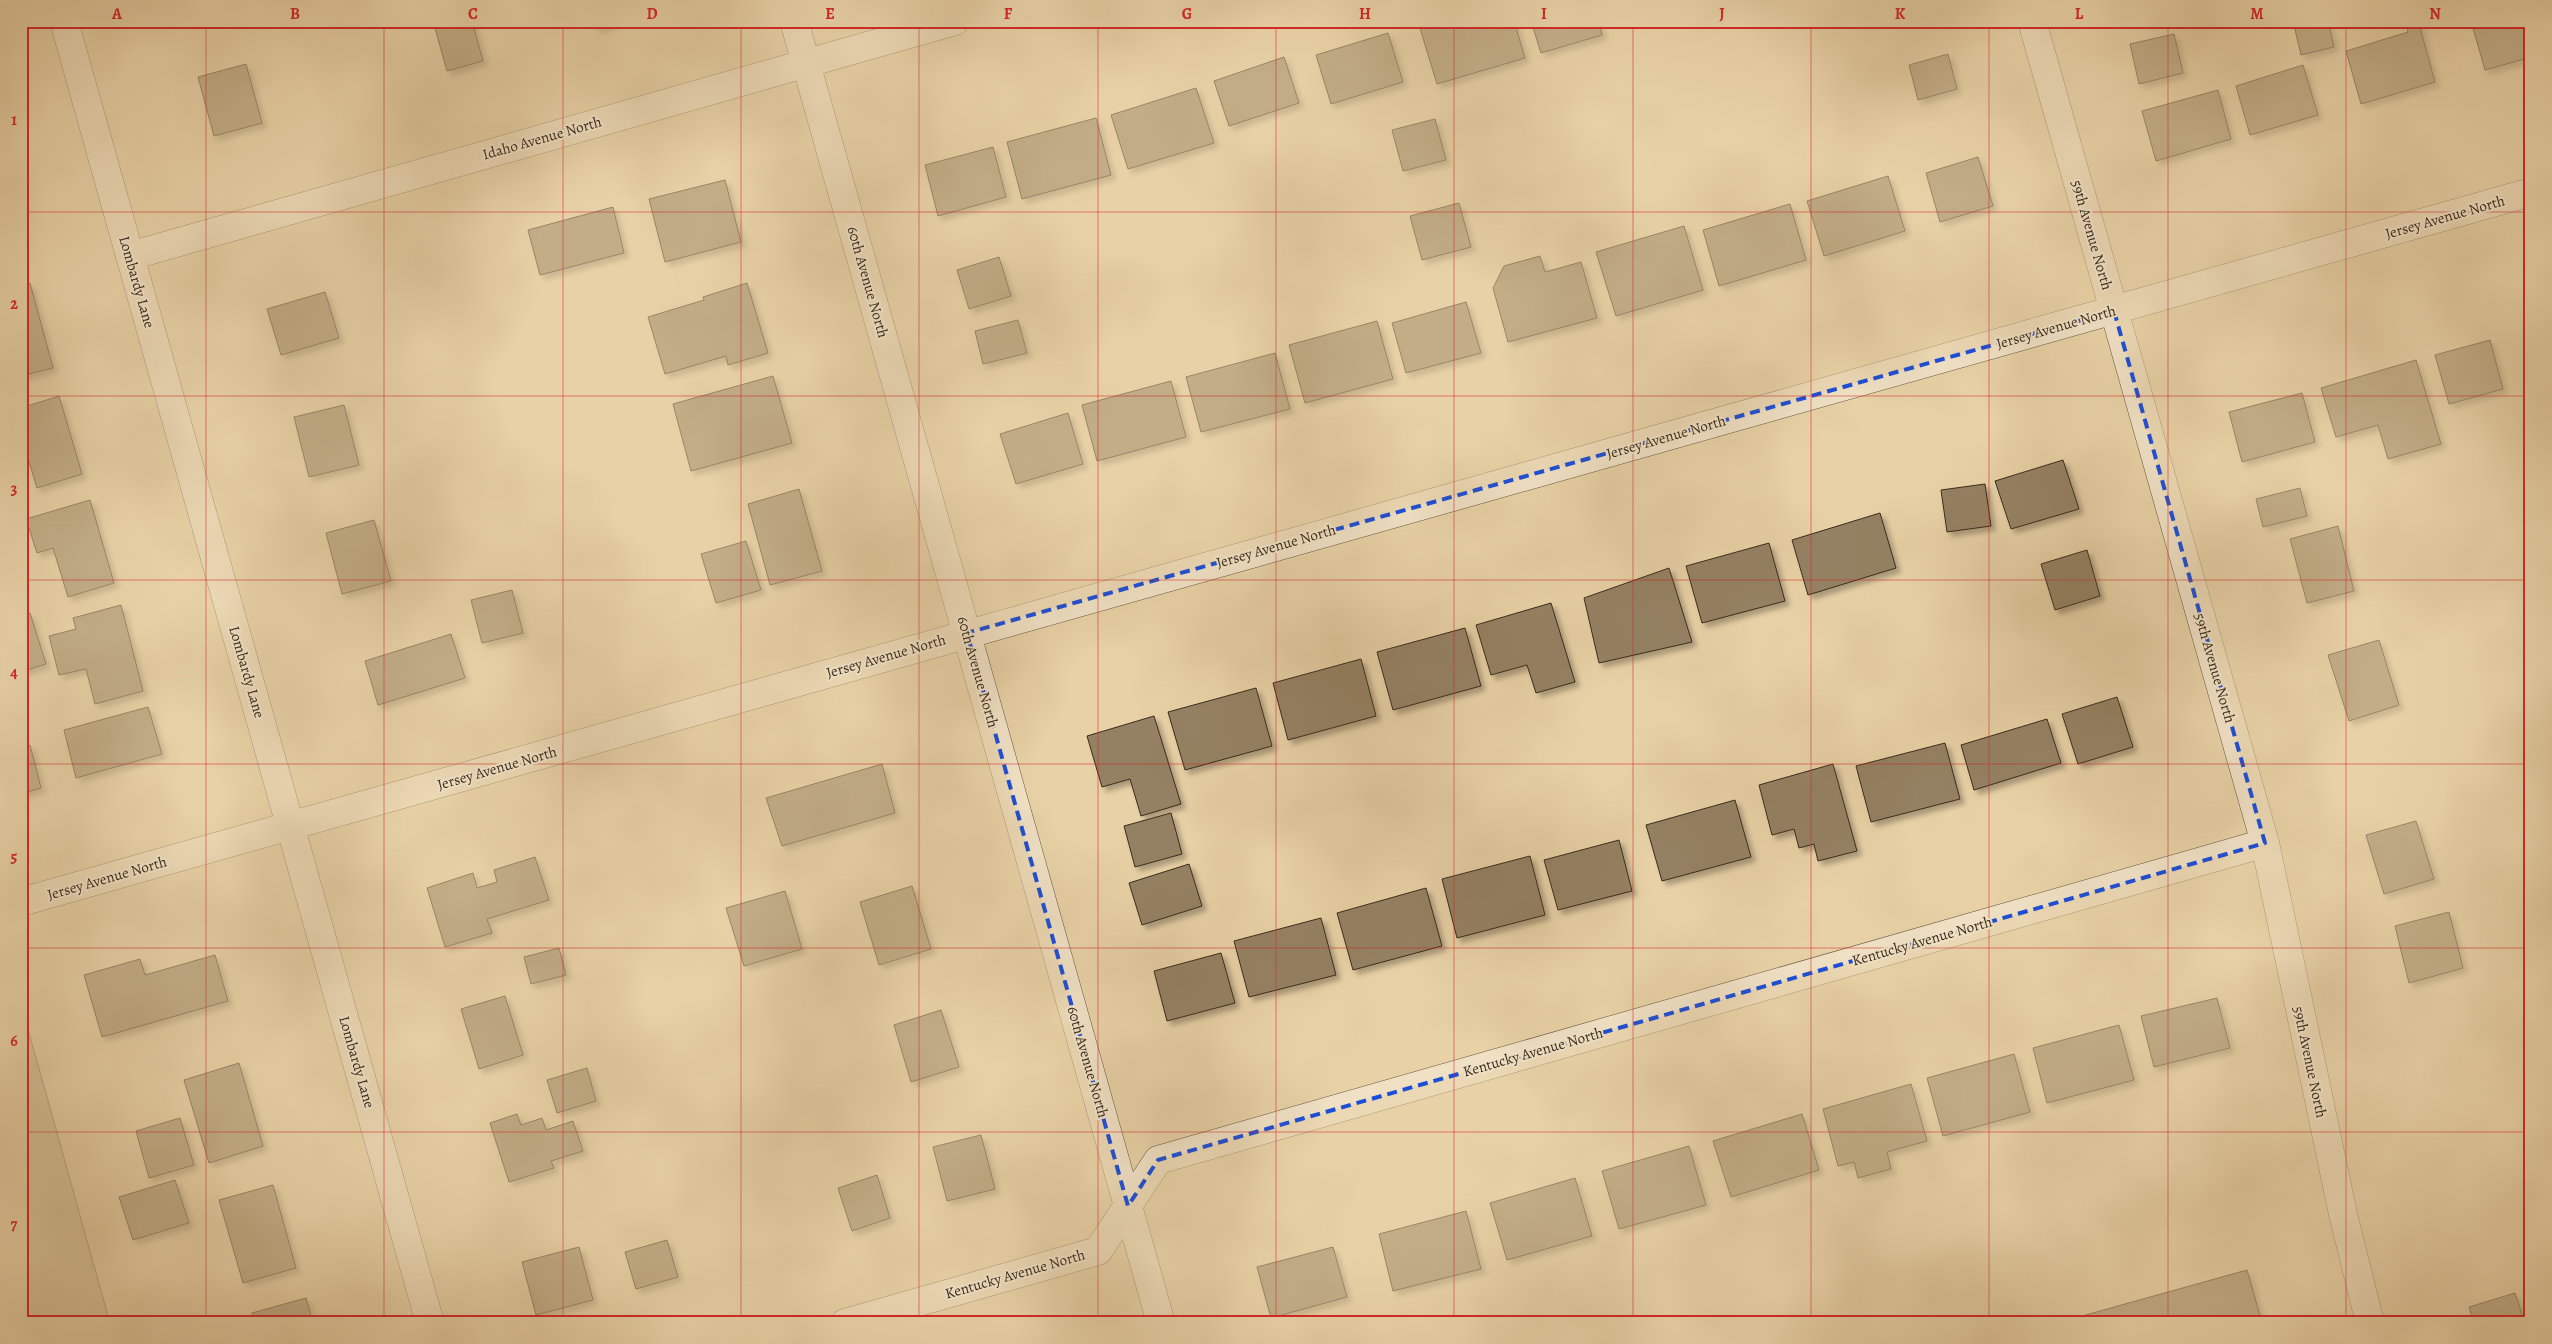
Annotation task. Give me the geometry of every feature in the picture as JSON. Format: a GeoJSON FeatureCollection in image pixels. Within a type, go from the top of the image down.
{"type":"FeatureCollection","features":[{"type":"Feature","properties":{"kind":"street","name":"Lombardy Lane"},"geometry":{"type":"LineString","coordinates":[[64,21],[430,1323]]}},
{"type":"Feature","properties":{"kind":"street","name":"60th Avenue North"},"geometry":{"type":"LineString","coordinates":[[794,21],[1161,1323]]}},
{"type":"Feature","properties":{"kind":"street","name":"Idaho Avenue North"},"geometry":{"type":"LineString","coordinates":[[130,256],[955,21]]}},
{"type":"Feature","properties":{"kind":"street","name":"59th Avenue North"},"geometry":{"type":"LineString","coordinates":[[2032,21],[2265,843],[2343,1214],[2370,1323]]}},
{"type":"Feature","properties":{"kind":"street","name":"Jersey Avenue North"},"geometry":{"type":"LineString","coordinates":[[21,902],[2531,192]]}},
{"type":"Feature","properties":{"kind":"street","name":"Kentucky Avenue North"},"geometry":{"type":"LineString","coordinates":[[845,1323],[1098,1250],[1158,1160],[2265,843]]}},
{"type":"Feature","properties":{"kind":"highlighted area"},"geometry":{"type":"Polygon","coordinates":[[[2114,311],[2265,843],[1158,1160],[1128,1206],[967,633],[2114,311]]]}},
{"type":"Feature","properties":{"kind":"shaded area"},"geometry":{"type":"Polygon","coordinates":[[[21,1004],[110,1323],[21,1323],[21,1004]]]}},
{"type":"Feature","properties":{"kind":"building"},"geometry":{"type":"Polygon","coordinates":[[[433,21],[472,21],[483,61],[447,71],[433,21]]]}},
{"type":"Feature","properties":{"kind":"building"},"geometry":{"type":"Polygon","coordinates":[[[594,21],[621,21],[596,29],[594,21]]]}},
{"type":"Feature","properties":{"kind":"building"},"geometry":{"type":"Polygon","coordinates":[[[1431,21],[1514,21],[1525,58],[1437,84],[1419,25],[1431,21]]]}},
{"type":"Feature","properties":{"kind":"building"},"geometry":{"type":"Polygon","coordinates":[[[1531,21],[1598,21],[1602,35],[1541,53],[1531,21]]]}},
{"type":"Feature","properties":{"kind":"building"},"geometry":{"type":"Polygon","coordinates":[[[2293,21],[2328,21],[2334,47],[2301,55],[2293,21]]]}},
{"type":"Feature","properties":{"kind":"building"},"geometry":{"type":"Polygon","coordinates":[[[2405,21],[2430,21],[2419,24],[2435,82],[2361,104],[2346,51],[2408,32],[2405,21]]]}},
{"type":"Feature","properties":{"kind":"building"},"geometry":{"type":"Polygon","coordinates":[[[2471,21],[2531,21],[2531,57],[2485,70],[2471,21]]]}},
{"type":"Feature","properties":{"kind":"building"},"geometry":{"type":"Polygon","coordinates":[[[1388,33],[1403,82],[1331,104],[1316,55],[1388,33]]]}},
{"type":"Feature","properties":{"kind":"building"},"geometry":{"type":"Polygon","coordinates":[[[2174,34],[2183,73],[2139,84],[2130,44],[2174,34]]]}},
{"type":"Feature","properties":{"kind":"building"},"geometry":{"type":"Polygon","coordinates":[[[1948,54],[1957,89],[1918,100],[1909,65],[1948,54]]]}},
{"type":"Feature","properties":{"kind":"building"},"geometry":{"type":"Polygon","coordinates":[[[1284,57],[1299,103],[1229,126],[1214,81],[1284,57]]]}},
{"type":"Feature","properties":{"kind":"building"},"geometry":{"type":"Polygon","coordinates":[[[246,64],[262,123],[214,136],[198,77],[246,64]]]}},
{"type":"Feature","properties":{"kind":"building"},"geometry":{"type":"Polygon","coordinates":[[[2303,65],[2318,115],[2250,135],[2236,86],[2303,65]]]}},
{"type":"Feature","properties":{"kind":"building"},"geometry":{"type":"Polygon","coordinates":[[[1196,88],[1214,143],[1128,169],[1111,115],[1196,88]]]}},
{"type":"Feature","properties":{"kind":"building"},"geometry":{"type":"Polygon","coordinates":[[[2218,90],[2231,139],[2156,161],[2142,111],[2218,90]]]}},
{"type":"Feature","properties":{"kind":"building"},"geometry":{"type":"Polygon","coordinates":[[[1096,118],[1111,175],[1022,199],[1007,142],[1096,118]]]}},
{"type":"Feature","properties":{"kind":"building"},"geometry":{"type":"Polygon","coordinates":[[[1435,119],[1446,160],[1403,171],[1392,130],[1435,119]]]}},
{"type":"Feature","properties":{"kind":"building"},"geometry":{"type":"Polygon","coordinates":[[[993,147],[1006,197],[938,216],[925,165],[993,147]]]}},
{"type":"Feature","properties":{"kind":"building"},"geometry":{"type":"Polygon","coordinates":[[[1978,157],[1993,206],[1940,222],[1926,173],[1978,157]]]}},
{"type":"Feature","properties":{"kind":"building"},"geometry":{"type":"Polygon","coordinates":[[[1888,176],[1905,231],[1824,256],[1807,201],[1888,176]]]}},
{"type":"Feature","properties":{"kind":"building"},"geometry":{"type":"Polygon","coordinates":[[[725,180],[741,242],[665,262],[649,199],[725,180]]]}},
{"type":"Feature","properties":{"kind":"building"},"geometry":{"type":"Polygon","coordinates":[[[1459,203],[1471,247],[1422,260],[1410,216],[1459,203]]]}},
{"type":"Feature","properties":{"kind":"building"},"geometry":{"type":"Polygon","coordinates":[[[1790,204],[1806,260],[1719,286],[1703,230],[1790,204]]]}},
{"type":"Feature","properties":{"kind":"building"},"geometry":{"type":"Polygon","coordinates":[[[613,207],[624,253],[540,275],[528,230],[613,207]]]}},
{"type":"Feature","properties":{"kind":"building"},"geometry":{"type":"Polygon","coordinates":[[[1684,226],[1703,290],[1616,316],[1596,252],[1684,226]]]}},
{"type":"Feature","properties":{"kind":"building"},"geometry":{"type":"Polygon","coordinates":[[[1540,256],[1545,272],[1581,262],[1597,318],[1508,342],[1493,288],[1504,266],[1540,256]]]}},
{"type":"Feature","properties":{"kind":"building"},"geometry":{"type":"Polygon","coordinates":[[[999,257],[1011,296],[969,309],[957,270],[999,257]]]}},
{"type":"Feature","properties":{"kind":"building"},"geometry":{"type":"Polygon","coordinates":[[[30,283],[53,368],[21,376],[21,286],[30,283]]]}},
{"type":"Feature","properties":{"kind":"building"},"geometry":{"type":"Polygon","coordinates":[[[747,283],[768,353],[728,365],[726,356],[665,374],[648,317],[704,300],[703,297],[747,283]]]}},
{"type":"Feature","properties":{"kind":"building"},"geometry":{"type":"Polygon","coordinates":[[[325,292],[339,338],[281,355],[267,309],[325,292]]]}},
{"type":"Feature","properties":{"kind":"building"},"geometry":{"type":"Polygon","coordinates":[[[1466,302],[1481,353],[1406,373],[1392,323],[1466,302]]]}},
{"type":"Feature","properties":{"kind":"building"},"geometry":{"type":"Polygon","coordinates":[[[1018,320],[1027,353],[983,364],[975,331],[1018,320]]]}},
{"type":"Feature","properties":{"kind":"building"},"geometry":{"type":"Polygon","coordinates":[[[1377,321],[1393,379],[1305,403],[1289,345],[1377,321]]]}},
{"type":"Feature","properties":{"kind":"building"},"geometry":{"type":"Polygon","coordinates":[[[2490,340],[2503,389],[2449,404],[2435,355],[2490,340]]]}},
{"type":"Feature","properties":{"kind":"building"},"geometry":{"type":"Polygon","coordinates":[[[1275,353],[1290,409],[1201,432],[1186,377],[1275,353]]]}},
{"type":"Feature","properties":{"kind":"building"},"geometry":{"type":"Polygon","coordinates":[[[2416,360],[2441,444],[2388,459],[2378,425],[2336,437],[2321,388],[2416,360]]]}},
{"type":"Feature","properties":{"kind":"building"},"geometry":{"type":"Polygon","coordinates":[[[773,376],[792,443],[691,471],[673,404],[773,376]]]}},
{"type":"Feature","properties":{"kind":"building"},"geometry":{"type":"Polygon","coordinates":[[[1171,381],[1186,437],[1097,461],[1082,405],[1171,381]]]}},
{"type":"Feature","properties":{"kind":"building"},"geometry":{"type":"Polygon","coordinates":[[[2302,393],[2315,442],[2242,462],[2229,412],[2302,393]]]}},
{"type":"Feature","properties":{"kind":"building"},"geometry":{"type":"Polygon","coordinates":[[[59,396],[82,474],[37,488],[21,436],[21,408],[59,396]]]}},
{"type":"Feature","properties":{"kind":"building"},"geometry":{"type":"Polygon","coordinates":[[[344,405],[359,465],[309,477],[294,417],[344,405]]]}},
{"type":"Feature","properties":{"kind":"building"},"geometry":{"type":"Polygon","coordinates":[[[1068,413],[1083,464],[1016,484],[1000,434],[1068,413]]]}},
{"type":"Feature","properties":{"kind":"building"},"geometry":{"type":"Polygon","coordinates":[[[2063,460],[2079,509],[2011,529],[1995,481],[2063,460]]]}},
{"type":"Feature","properties":{"kind":"building"},"geometry":{"type":"Polygon","coordinates":[[[1985,484],[1991,526],[1947,532],[1941,490],[1985,484]]]}},
{"type":"Feature","properties":{"kind":"building"},"geometry":{"type":"Polygon","coordinates":[[[2300,488],[2307,516],[2263,527],[2256,499],[2300,488]]]}},
{"type":"Feature","properties":{"kind":"building"},"geometry":{"type":"Polygon","coordinates":[[[799,489],[822,571],[770,585],[748,504],[799,489]]]}},
{"type":"Feature","properties":{"kind":"building"},"geometry":{"type":"Polygon","coordinates":[[[90,500],[114,583],[68,597],[53,548],[37,553],[26,519],[90,500]]]}},
{"type":"Feature","properties":{"kind":"building"},"geometry":{"type":"Polygon","coordinates":[[[1880,513],[1896,568],[1808,595],[1792,540],[1880,513]]]}},
{"type":"Feature","properties":{"kind":"building"},"geometry":{"type":"Polygon","coordinates":[[[374,520],[391,581],[342,594],[326,533],[374,520]]]}},
{"type":"Feature","properties":{"kind":"building"},"geometry":{"type":"Polygon","coordinates":[[[2338,526],[2354,591],[2307,603],[2290,539],[2338,526]]]}},
{"type":"Feature","properties":{"kind":"building"},"geometry":{"type":"Polygon","coordinates":[[[746,541],[761,590],[716,603],[701,554],[746,541]]]}},
{"type":"Feature","properties":{"kind":"building"},"geometry":{"type":"Polygon","coordinates":[[[1769,543],[1785,601],[1702,623],[1686,566],[1769,543]]]}},
{"type":"Feature","properties":{"kind":"building"},"geometry":{"type":"Polygon","coordinates":[[[2087,550],[2100,596],[2055,610],[2041,564],[2087,550]]]}},
{"type":"Feature","properties":{"kind":"building"},"geometry":{"type":"Polygon","coordinates":[[[1669,568],[1692,642],[1599,663],[1584,598],[1669,568]]]}},
{"type":"Feature","properties":{"kind":"building"},"geometry":{"type":"Polygon","coordinates":[[[512,590],[523,633],[482,643],[471,600],[512,590]]]}},
{"type":"Feature","properties":{"kind":"building"},"geometry":{"type":"Polygon","coordinates":[[[1551,603],[1575,682],[1536,693],[1527,665],[1491,675],[1476,625],[1551,603]]]}},
{"type":"Feature","properties":{"kind":"building"},"geometry":{"type":"Polygon","coordinates":[[[121,605],[143,691],[95,704],[86,669],[59,675],[49,636],[76,629],[73,618],[121,605]]]}},
{"type":"Feature","properties":{"kind":"building"},"geometry":{"type":"Polygon","coordinates":[[[30,613],[46,664],[21,672],[21,615],[30,613]]]}},
{"type":"Feature","properties":{"kind":"building"},"geometry":{"type":"Polygon","coordinates":[[[1465,628],[1481,686],[1393,710],[1377,652],[1465,628]]]}},
{"type":"Feature","properties":{"kind":"building"},"geometry":{"type":"Polygon","coordinates":[[[451,634],[465,678],[378,705],[365,661],[451,634]]]}},
{"type":"Feature","properties":{"kind":"building"},"geometry":{"type":"Polygon","coordinates":[[[2379,640],[2399,705],[2349,721],[2328,655],[2379,640]]]}},
{"type":"Feature","properties":{"kind":"building"},"geometry":{"type":"Polygon","coordinates":[[[1361,659],[1376,716],[1288,740],[1273,683],[1361,659]]]}},
{"type":"Feature","properties":{"kind":"building"},"geometry":{"type":"Polygon","coordinates":[[[1256,688],[1272,746],[1185,770],[1168,712],[1256,688]]]}},
{"type":"Feature","properties":{"kind":"building"},"geometry":{"type":"Polygon","coordinates":[[[2117,697],[2133,747],[2078,764],[2062,714],[2117,697]]]}},
{"type":"Feature","properties":{"kind":"building"},"geometry":{"type":"Polygon","coordinates":[[[148,707],[162,754],[76,778],[64,730],[148,707]]]}},
{"type":"Feature","properties":{"kind":"building"},"geometry":{"type":"Polygon","coordinates":[[[1154,716],[1181,804],[1141,816],[1130,779],[1102,787],[1087,736],[1154,716]]]}},
{"type":"Feature","properties":{"kind":"building"},"geometry":{"type":"Polygon","coordinates":[[[2047,719],[2061,763],[1974,790],[1961,745],[2047,719]]]}},
{"type":"Feature","properties":{"kind":"building"},"geometry":{"type":"Polygon","coordinates":[[[1945,743],[1960,799],[1871,822],[1856,766],[1945,743]]]}},
{"type":"Feature","properties":{"kind":"building"},"geometry":{"type":"Polygon","coordinates":[[[30,745],[41,788],[21,794],[21,747],[30,745]]]}},
{"type":"Feature","properties":{"kind":"building"},"geometry":{"type":"Polygon","coordinates":[[[882,764],[895,813],[782,846],[766,798],[882,764]]]}},
{"type":"Feature","properties":{"kind":"building"},"geometry":{"type":"Polygon","coordinates":[[[1833,764],[1857,851],[1818,861],[1814,844],[1799,848],[1794,829],[1772,835],[1759,785],[1833,764]]]}},
{"type":"Feature","properties":{"kind":"building"},"geometry":{"type":"Polygon","coordinates":[[[1735,800],[1751,857],[1662,881],[1646,825],[1735,800]]]}},
{"type":"Feature","properties":{"kind":"building"},"geometry":{"type":"Polygon","coordinates":[[[1171,813],[1182,854],[1135,867],[1124,826],[1171,813]]]}},
{"type":"Feature","properties":{"kind":"building"},"geometry":{"type":"Polygon","coordinates":[[[2416,821],[2434,879],[2384,894],[2366,835],[2416,821]]]}},
{"type":"Feature","properties":{"kind":"building"},"geometry":{"type":"Polygon","coordinates":[[[1619,840],[1632,891],[1558,910],[1544,860],[1619,840]]]}},
{"type":"Feature","properties":{"kind":"building"},"geometry":{"type":"Polygon","coordinates":[[[1530,856],[1545,915],[1457,938],[1442,879],[1530,856]]]}},
{"type":"Feature","properties":{"kind":"building"},"geometry":{"type":"Polygon","coordinates":[[[535,857],[549,900],[487,919],[492,933],[445,947],[427,888],[473,873],[477,888],[497,882],[494,870],[535,857]]]}},
{"type":"Feature","properties":{"kind":"building"},"geometry":{"type":"Polygon","coordinates":[[[1189,864],[1202,906],[1142,925],[1129,883],[1189,864]]]}},
{"type":"Feature","properties":{"kind":"building"},"geometry":{"type":"Polygon","coordinates":[[[912,886],[931,949],[879,965],[860,902],[912,886]]]}},
{"type":"Feature","properties":{"kind":"building"},"geometry":{"type":"Polygon","coordinates":[[[1426,888],[1442,946],[1353,970],[1337,913],[1426,888]]]}},
{"type":"Feature","properties":{"kind":"building"},"geometry":{"type":"Polygon","coordinates":[[[785,891],[802,949],[744,966],[726,908],[785,891]]]}},
{"type":"Feature","properties":{"kind":"building"},"geometry":{"type":"Polygon","coordinates":[[[2449,912],[2463,968],[2409,983],[2395,926],[2449,912]]]}},
{"type":"Feature","properties":{"kind":"building"},"geometry":{"type":"Polygon","coordinates":[[[1321,918],[1336,975],[1249,997],[1234,941],[1321,918]]]}},
{"type":"Feature","properties":{"kind":"building"},"geometry":{"type":"Polygon","coordinates":[[[559,948],[566,975],[531,984],[524,957],[559,948]]]}},
{"type":"Feature","properties":{"kind":"building"},"geometry":{"type":"Polygon","coordinates":[[[1221,953],[1235,1003],[1167,1021],[1154,971],[1221,953]]]}},
{"type":"Feature","properties":{"kind":"building"},"geometry":{"type":"Polygon","coordinates":[[[215,955],[228,1001],[102,1037],[84,975],[140,959],[145,975],[215,955]]]}},
{"type":"Feature","properties":{"kind":"building"},"geometry":{"type":"Polygon","coordinates":[[[505,996],[523,1055],[479,1069],[461,1009],[505,996]]]}},
{"type":"Feature","properties":{"kind":"building"},"geometry":{"type":"Polygon","coordinates":[[[2217,998],[2230,1048],[2154,1067],[2141,1016],[2217,998]]]}},
{"type":"Feature","properties":{"kind":"building"},"geometry":{"type":"Polygon","coordinates":[[[941,1010],[959,1067],[911,1082],[894,1025],[941,1010]]]}},
{"type":"Feature","properties":{"kind":"building"},"geometry":{"type":"Polygon","coordinates":[[[2119,1025],[2134,1080],[2047,1103],[2033,1048],[2119,1025]]]}},
{"type":"Feature","properties":{"kind":"building"},"geometry":{"type":"Polygon","coordinates":[[[2014,1054],[2030,1112],[1943,1136],[1927,1078],[2014,1054]]]}},
{"type":"Feature","properties":{"kind":"building"},"geometry":{"type":"Polygon","coordinates":[[[239,1063],[263,1146],[209,1163],[184,1080],[239,1063]]]}},
{"type":"Feature","properties":{"kind":"building"},"geometry":{"type":"Polygon","coordinates":[[[587,1068],[596,1101],[557,1113],[547,1080],[587,1068]]]}},
{"type":"Feature","properties":{"kind":"building"},"geometry":{"type":"Polygon","coordinates":[[[1911,1084],[1927,1141],[1887,1152],[1891,1169],[1858,1178],[1854,1162],[1838,1166],[1823,1109],[1911,1084]]]}},
{"type":"Feature","properties":{"kind":"building"},"geometry":{"type":"Polygon","coordinates":[[[517,1114],[521,1125],[542,1118],[546,1130],[573,1121],[583,1151],[551,1161],[554,1168],[509,1182],[490,1123],[517,1114]]]}},
{"type":"Feature","properties":{"kind":"building"},"geometry":{"type":"Polygon","coordinates":[[[1802,1114],[1819,1170],[1731,1197],[1713,1141],[1802,1114]]]}},
{"type":"Feature","properties":{"kind":"building"},"geometry":{"type":"Polygon","coordinates":[[[180,1118],[194,1165],[149,1178],[136,1131],[180,1118]]]}},
{"type":"Feature","properties":{"kind":"building"},"geometry":{"type":"Polygon","coordinates":[[[981,1135],[995,1189],[947,1201],[933,1147],[981,1135]]]}},
{"type":"Feature","properties":{"kind":"building"},"geometry":{"type":"Polygon","coordinates":[[[1689,1146],[1706,1205],[1619,1229],[1602,1171],[1689,1146]]]}},
{"type":"Feature","properties":{"kind":"building"},"geometry":{"type":"Polygon","coordinates":[[[877,1175],[890,1218],[852,1231],[838,1188],[877,1175]]]}},
{"type":"Feature","properties":{"kind":"building"},"geometry":{"type":"Polygon","coordinates":[[[1575,1178],[1592,1236],[1507,1260],[1490,1203],[1575,1178]]]}},
{"type":"Feature","properties":{"kind":"building"},"geometry":{"type":"Polygon","coordinates":[[[175,1180],[189,1223],[133,1240],[119,1197],[175,1180]]]}},
{"type":"Feature","properties":{"kind":"building"},"geometry":{"type":"Polygon","coordinates":[[[273,1185],[296,1268],[243,1283],[219,1200],[273,1185]]]}},
{"type":"Feature","properties":{"kind":"building"},"geometry":{"type":"Polygon","coordinates":[[[1466,1211],[1481,1269],[1393,1291],[1379,1234],[1466,1211]]]}},
{"type":"Feature","properties":{"kind":"building"},"geometry":{"type":"Polygon","coordinates":[[[667,1240],[678,1277],[636,1289],[625,1252],[667,1240]]]}},
{"type":"Feature","properties":{"kind":"building"},"geometry":{"type":"Polygon","coordinates":[[[579,1247],[593,1300],[536,1315],[522,1262],[579,1247]]]}},
{"type":"Feature","properties":{"kind":"building"},"geometry":{"type":"Polygon","coordinates":[[[1333,1247],[1347,1297],[1271,1318],[1257,1267],[1333,1247]]]}},
{"type":"Feature","properties":{"kind":"building"},"geometry":{"type":"Polygon","coordinates":[[[2247,1270],[2262,1323],[2057,1323],[2247,1270]]]}},
{"type":"Feature","properties":{"kind":"building"},"geometry":{"type":"Polygon","coordinates":[[[2515,1293],[2525,1323],[2474,1323],[2469,1307],[2515,1293]]]}},
{"type":"Feature","properties":{"kind":"building"},"geometry":{"type":"Polygon","coordinates":[[[306,1298],[313,1323],[254,1323],[252,1313],[306,1298]]]}}]}
